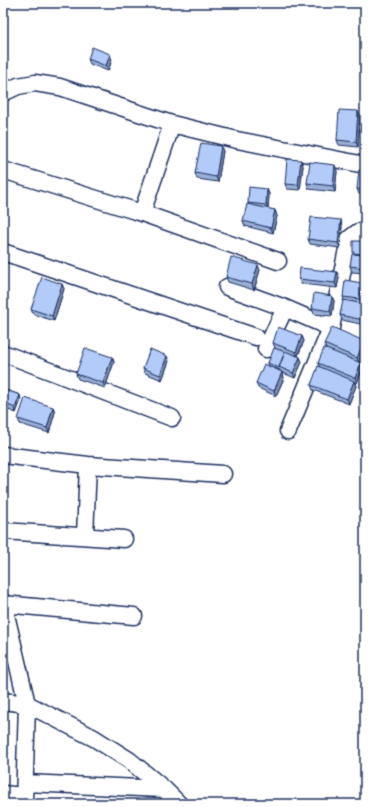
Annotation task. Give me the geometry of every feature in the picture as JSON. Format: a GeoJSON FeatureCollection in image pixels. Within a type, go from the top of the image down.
{"type":"FeatureCollection","features":[{"type":"Feature","properties":{"kind":"street"},"geometry":{"type":"LineString","coordinates":[[3,93],[18,86],[35,83],[60,87],[172,124],[237,140],[365,165]]}},
{"type":"Feature","properties":{"kind":"street"},"geometry":{"type":"LineString","coordinates":[[142,213],[172,124]]}},
{"type":"Feature","properties":{"kind":"street"},"geometry":{"type":"LineString","coordinates":[[3,170],[142,213],[278,261]]}},
{"type":"Feature","properties":{"kind":"street"},"geometry":{"type":"LineString","coordinates":[[288,431],[331,328],[349,239],[358,232],[365,233]]}},
{"type":"Feature","properties":{"kind":"street"},"geometry":{"type":"LineString","coordinates":[[3,252],[256,337]]}},
{"type":"Feature","properties":{"kind":"street"},"geometry":{"type":"LineString","coordinates":[[227,287],[285,308],[331,328]]}},
{"type":"Feature","properties":{"kind":"street"},"geometry":{"type":"LineString","coordinates":[[266,349],[285,308]]}},
{"type":"Feature","properties":{"kind":"street"},"geometry":{"type":"LineString","coordinates":[[3,353],[172,418]]}},
{"type":"Feature","properties":{"kind":"street"},"geometry":{"type":"LineString","coordinates":[[3,455],[88,465],[223,474]]}},
{"type":"Feature","properties":{"kind":"street"},"geometry":{"type":"LineString","coordinates":[[85,536],[88,465]]}},
{"type":"Feature","properties":{"kind":"street"},"geometry":{"type":"LineString","coordinates":[[3,531],[124,539]]}},
{"type":"Feature","properties":{"kind":"street"},"geometry":{"type":"LineString","coordinates":[[24,794],[28,704],[4,604],[134,616]]}},
{"type":"Feature","properties":{"kind":"street"},"geometry":{"type":"LineString","coordinates":[[3,701],[28,704],[94,738],[129,760],[164,789],[179,804]]}},
{"type":"Feature","properties":{"kind":"street"},"geometry":{"type":"LineString","coordinates":[[3,794],[164,789]]}},
{"type":"Feature","properties":{"kind":"building"},"geometry":{"type":"Polygon","coordinates":[[[92,47],[110,54],[106,66],[88,59],[92,47]]]}},
{"type":"Feature","properties":{"kind":"building"},"geometry":{"type":"Polygon","coordinates":[[[339,110],[358,111],[356,142],[337,140],[339,110]]]}},
{"type":"Feature","properties":{"kind":"building"},"geometry":{"type":"Polygon","coordinates":[[[201,143],[221,146],[216,177],[195,173],[201,143]]]}},
{"type":"Feature","properties":{"kind":"building"},"geometry":{"type":"Polygon","coordinates":[[[287,159],[301,160],[298,185],[285,184],[287,159]]]}},
{"type":"Feature","properties":{"kind":"building"},"geometry":{"type":"Polygon","coordinates":[[[310,162],[335,165],[333,186],[307,183],[310,162]]]}},
{"type":"Feature","properties":{"kind":"building"},"geometry":{"type":"Polygon","coordinates":[[[359,170],[365,171],[365,190],[357,189],[359,170]]]}},
{"type":"Feature","properties":{"kind":"building"},"geometry":{"type":"Polygon","coordinates":[[[249,187],[267,189],[266,205],[248,203],[249,187]]]}},
{"type":"Feature","properties":{"kind":"building"},"geometry":{"type":"Polygon","coordinates":[[[247,204],[275,210],[271,228],[243,221],[247,204]]]}},
{"type":"Feature","properties":{"kind":"building"},"geometry":{"type":"Polygon","coordinates":[[[311,217],[341,220],[338,243],[308,239],[311,217]]]}},
{"type":"Feature","properties":{"kind":"building"},"geometry":{"type":"Polygon","coordinates":[[[353,241],[364,241],[364,254],[353,253],[353,241]]]}},
{"type":"Feature","properties":{"kind":"building"},"geometry":{"type":"Polygon","coordinates":[[[352,254],[365,255],[365,268],[350,266],[352,254]]]}},
{"type":"Feature","properties":{"kind":"building"},"geometry":{"type":"Polygon","coordinates":[[[231,257],[258,265],[252,284],[226,277],[231,257]]]}},
{"type":"Feature","properties":{"kind":"building"},"geometry":{"type":"Polygon","coordinates":[[[300,268],[337,272],[335,283],[299,279],[300,268]]]}},
{"type":"Feature","properties":{"kind":"building"},"geometry":{"type":"Polygon","coordinates":[[[42,277],[62,284],[52,316],[31,309],[42,277]]]}},
{"type":"Feature","properties":{"kind":"building"},"geometry":{"type":"Polygon","coordinates":[[[345,280],[362,283],[360,299],[343,297],[345,280]]]}},
{"type":"Feature","properties":{"kind":"building"},"geometry":{"type":"Polygon","coordinates":[[[314,293],[332,296],[330,311],[312,308],[314,293]]]}},
{"type":"Feature","properties":{"kind":"building"},"geometry":{"type":"Polygon","coordinates":[[[343,300],[365,304],[363,320],[340,315],[343,300]]]}},
{"type":"Feature","properties":{"kind":"building"},"geometry":{"type":"Polygon","coordinates":[[[278,327],[302,336],[296,352],[273,343],[278,327]]]}},
{"type":"Feature","properties":{"kind":"building"},"geometry":{"type":"Polygon","coordinates":[[[332,327],[364,341],[357,358],[324,344],[332,327]]]}},
{"type":"Feature","properties":{"kind":"building"},"geometry":{"type":"Polygon","coordinates":[[[85,348],[112,357],[103,383],[76,374],[85,348]]]}},
{"type":"Feature","properties":{"kind":"building"},"geometry":{"type":"Polygon","coordinates":[[[274,348],[285,352],[279,368],[268,363],[274,348]]]}},
{"type":"Feature","properties":{"kind":"building"},"geometry":{"type":"Polygon","coordinates":[[[324,348],[361,363],[355,378],[318,363],[324,348]]]}},
{"type":"Feature","properties":{"kind":"building"},"geometry":{"type":"Polygon","coordinates":[[[150,349],[167,356],[160,375],[143,368],[150,349]]]}},
{"type":"Feature","properties":{"kind":"building"},"geometry":{"type":"Polygon","coordinates":[[[285,351],[300,357],[293,373],[279,367],[285,351]]]}},
{"type":"Feature","properties":{"kind":"building"},"geometry":{"type":"Polygon","coordinates":[[[264,364],[282,372],[274,391],[256,383],[264,364]]]}},
{"type":"Feature","properties":{"kind":"building"},"geometry":{"type":"Polygon","coordinates":[[[318,366],[354,381],[347,399],[311,385],[318,366]]]}},
{"type":"Feature","properties":{"kind":"building"},"geometry":{"type":"Polygon","coordinates":[[[3,389],[20,395],[15,408],[3,403],[3,389]]]}},
{"type":"Feature","properties":{"kind":"building"},"geometry":{"type":"Polygon","coordinates":[[[25,398],[53,407],[47,428],[18,419],[25,398]]]}},
{"type":"Feature","properties":{"kind":"building"},"geometry":{"type":"Polygon","coordinates":[[[3,802],[10,803],[10,804],[3,804],[3,802]]]}}]}
